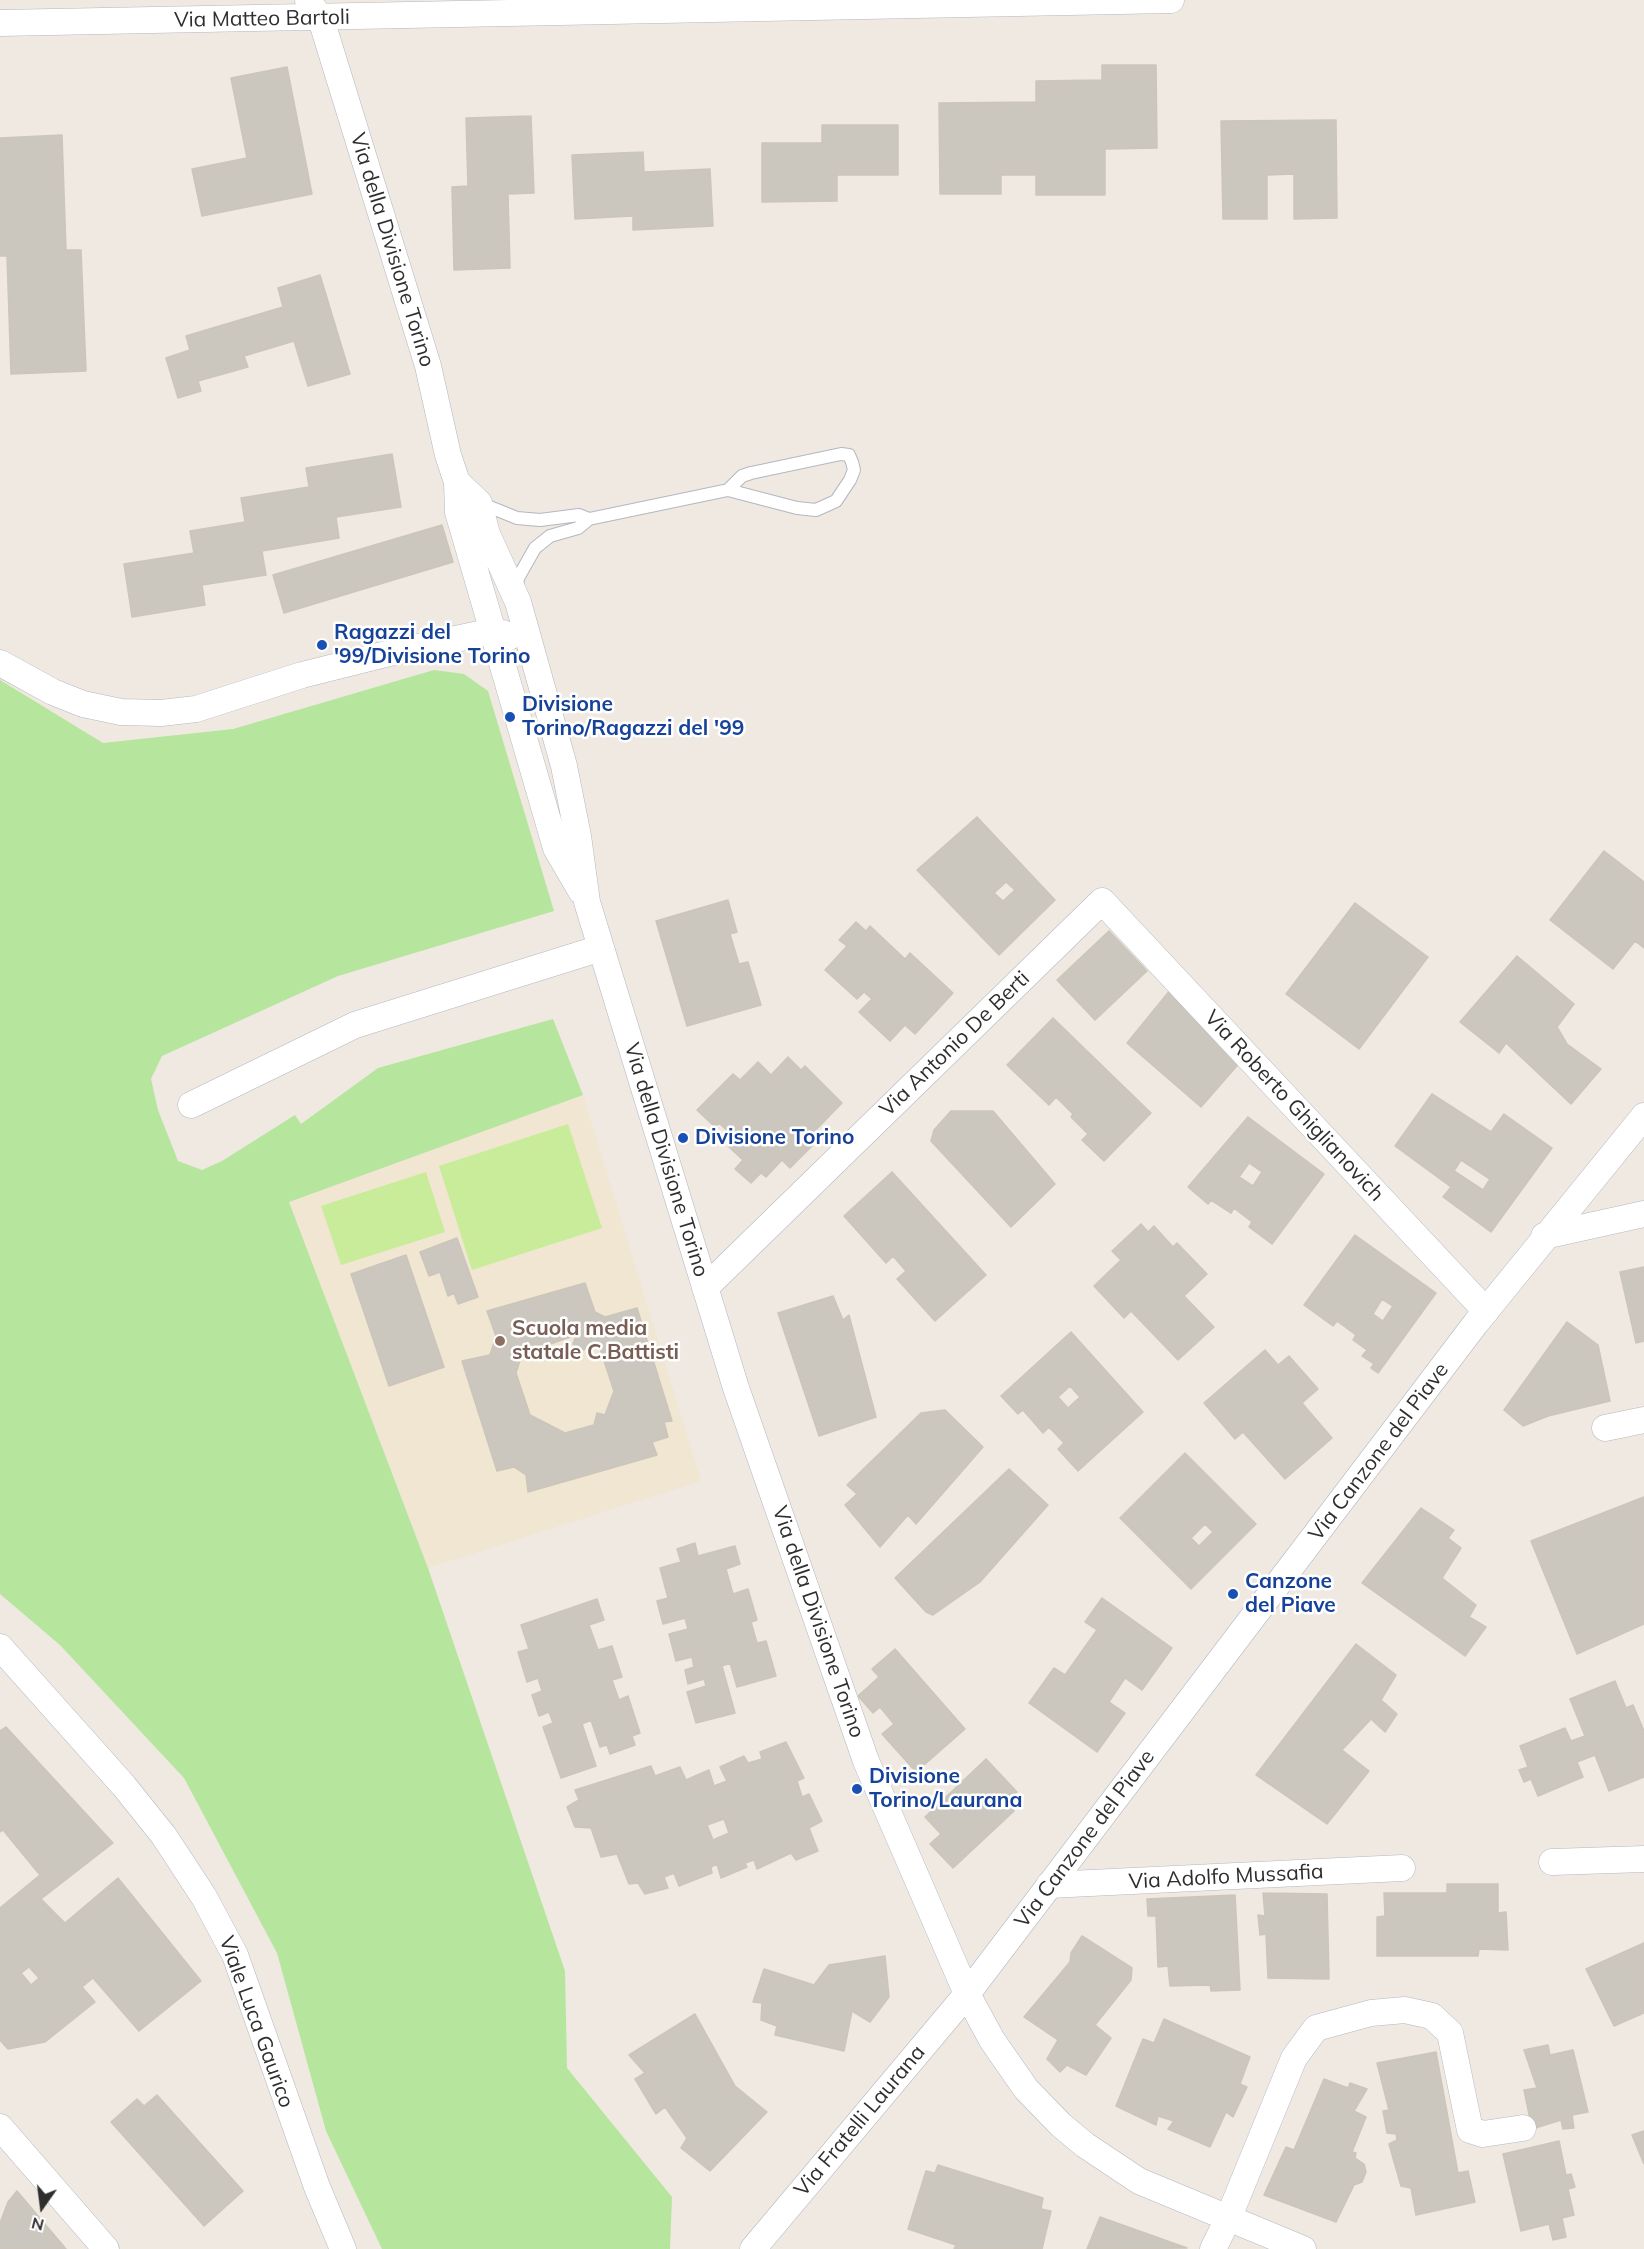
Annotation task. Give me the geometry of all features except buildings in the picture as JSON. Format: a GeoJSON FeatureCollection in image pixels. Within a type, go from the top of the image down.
{"type":"FeatureCollection","features":[{"type":"Feature","properties":{"kind":"street","name":"Via Matteo Bartoli"},"geometry":{"type":"LineString","coordinates":[[0,23],[314,9],[1171,0]]}},
{"type":"Feature","properties":{"kind":"street","name":"Via della Divisione Torino"},"geometry":{"type":"LineString","coordinates":[[314,9],[428,366],[448,455],[457,482],[458,512],[556,848],[587,902]]}},
{"type":"Feature","properties":{"kind":"street","name":"Via della Divisione Torino"},"geometry":{"type":"LineString","coordinates":[[457,482],[478,503],[487,534],[518,602],[567,785],[578,836],[587,902],[736,1388],[866,1761],[967,1994],[1008,2064],[1061,2125],[1110,2163],[1139,2181],[1303,2249]]}},
{"type":"Feature","properties":{"kind":"street"},"geometry":{"type":"LineString","coordinates":[[0,663],[53,692],[83,704],[121,712],[161,713],[196,709],[302,675],[390,653],[503,633],[511,638],[553,760],[567,785]]}},
{"type":"Feature","properties":{"kind":"street","name":"Via Antonio De Berti"},"geometry":{"type":"LineString","coordinates":[[705,1288],[1102,901]]}},
{"type":"Feature","properties":{"kind":"street","name":"Via Roberto Ghiglianovich"},"geometry":{"type":"LineString","coordinates":[[1102,901],[1486,1311]]}},
{"type":"Feature","properties":{"kind":"street"},"geometry":{"type":"LineString","coordinates":[[191,1105],[355,1025],[601,948]]}},
{"type":"Feature","properties":{"kind":"street","name":"Via Canzone del Piave"},"geometry":{"type":"LineString","coordinates":[[967,1994],[1486,1311],[1544,1236],[1644,1116]]}},
{"type":"Feature","properties":{"kind":"street"},"geometry":{"type":"LineString","coordinates":[[1544,1236],[1644,1214]]}},
{"type":"Feature","properties":{"kind":"street"},"geometry":{"type":"LineString","coordinates":[[1605,1428],[1644,1420]]}},
{"type":"Feature","properties":{"kind":"street","name":"Viale Luca Gaurico"},"geometry":{"type":"LineString","coordinates":[[0,1647],[124,1786],[164,1836],[204,1897],[235,1955],[313,2176],[343,2249]]}},
{"type":"Feature","properties":{"kind":"street"},"geometry":{"type":"LineString","coordinates":[[1552,1862],[1644,1859]]}},
{"type":"Feature","properties":{"kind":"street","name":"Via Adolfo Mussafia"},"geometry":{"type":"LineString","coordinates":[[1049,1886],[1402,1868]]}},
{"type":"Feature","properties":{"kind":"street","name":"Via Fratelli Laurana"},"geometry":{"type":"LineString","coordinates":[[753,2249],[967,1994]]}},
{"type":"Feature","properties":{"kind":"street"},"geometry":{"type":"LineString","coordinates":[[1213,2249],[1228,2219],[1294,2058],[1316,2028],[1371,2013],[1405,2010],[1432,2016],[1450,2033],[1470,2130],[1483,2134],[1523,2128]]}},
{"type":"Feature","properties":{"kind":"street"},"geometry":{"type":"LineString","coordinates":[[0,2127],[106,2249]]}},
{"type":"Feature","properties":{"kind":"lane"},"geometry":{"type":"LineString","coordinates":[[518,602],[518,578],[535,548],[550,536],[578,528],[589,519],[728,490],[797,508],[816,510],[836,501],[854,470],[849,455],[841,454],[751,473],[742,476],[728,490]]}},
{"type":"Feature","properties":{"kind":"lane"},"geometry":{"type":"LineString","coordinates":[[478,503],[518,518],[540,520],[579,515],[589,519]]}},
{"type":"Feature","properties":{"kind":"shaded area","name":"Scuola media statale C.Battisti"},"geometry":{"type":"Polygon","coordinates":[[[583,1095],[701,1481],[428,1568],[289,1201],[583,1095]]]}},
{"type":"Feature","properties":{"kind":"green space"},"geometry":{"type":"Polygon","coordinates":[[[434,670],[464,674],[488,691],[554,911],[338,976],[162,1056],[151,1079],[158,1110],[178,1161],[202,1170],[222,1161],[295,1115],[301,1124],[378,1068],[553,1019],[583,1095],[289,1202],[428,1568],[565,1971],[567,2068],[672,2197],[670,2249],[382,2249],[326,2131],[277,1953],[184,1778],[60,1645],[0,1594],[0,680],[103,743],[233,729],[434,670]]]}},
{"type":"Feature","properties":{"kind":"green space"},"geometry":{"type":"Polygon","coordinates":[[[568,1124],[602,1228],[472,1270],[439,1166],[568,1124]]]}},
{"type":"Feature","properties":{"kind":"green space"},"geometry":{"type":"Polygon","coordinates":[[[426,1172],[445,1232],[341,1265],[321,1206],[426,1172]]]}},
{"type":"Feature","properties":{"kind":"place","name":"Ragazzi del '99/Divisione Torino"},"geometry":{"type":"Point","coordinates":[322,645]}},
{"type":"Feature","properties":{"kind":"place","name":"Divisione Torino/Ragazzi del '99"},"geometry":{"type":"Point","coordinates":[510,717]}},
{"type":"Feature","properties":{"kind":"place","name":"Divisione Torino"},"geometry":{"type":"Point","coordinates":[683,1138]}},
{"type":"Feature","properties":{"kind":"place","name":"Scuola media statale C.Battisti"},"geometry":{"type":"Point","coordinates":[500,1341]}},
{"type":"Feature","properties":{"kind":"place","name":"Canzone del Piave"},"geometry":{"type":"Point","coordinates":[1233,1594]}},
{"type":"Feature","properties":{"kind":"place","name":"Divisione Torino/Laurana"},"geometry":{"type":"Point","coordinates":[857,1789]}}]}
